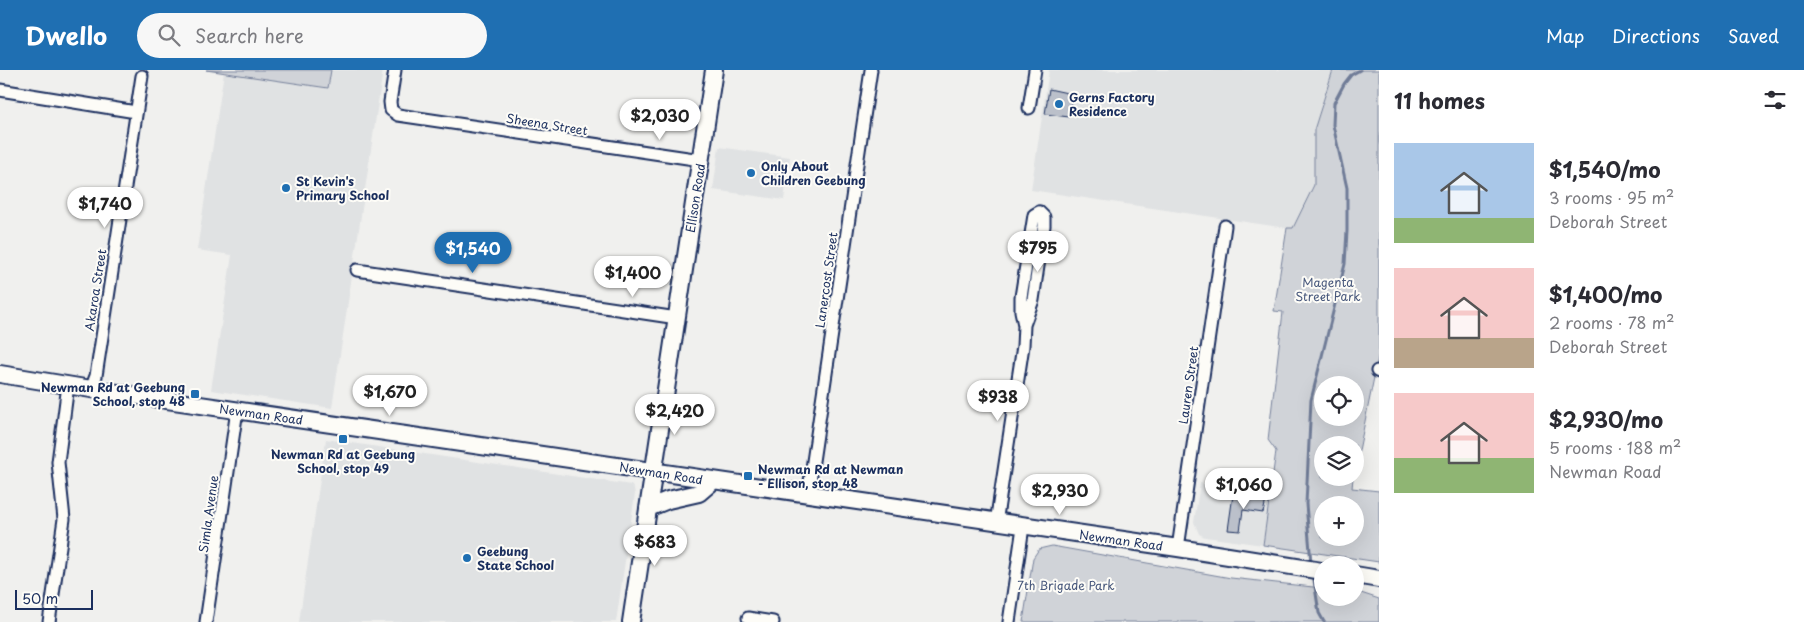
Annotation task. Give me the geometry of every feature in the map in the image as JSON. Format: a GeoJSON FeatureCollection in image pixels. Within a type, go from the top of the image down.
{"type":"FeatureCollection","features":[{"type":"Feature","properties":{"kind":"main road","name":"Ellison Road"},"geometry":{"type":"LineString","coordinates":[[632,622],[714,70]]}},
{"type":"Feature","properties":{"kind":"main road","name":"Newman Road"},"geometry":{"type":"LineString","coordinates":[[0,374],[90,389],[1023,527],[1178,548],[1314,570]]}},
{"type":"Feature","properties":{"kind":"main road"},"geometry":{"type":"LineString","coordinates":[[648,508],[668,500],[699,493],[713,481]]}},
{"type":"Feature","properties":{"kind":"main road"},"geometry":{"type":"LineString","coordinates":[[1364,577],[1379,579]]}},
{"type":"Feature","properties":{"kind":"street","name":"Sheena Street"},"geometry":{"type":"LineString","coordinates":[[395,70],[390,102],[392,110],[398,115],[701,160]]}},
{"type":"Feature","properties":{"kind":"street","name":"Lanercost Street"},"geometry":{"type":"LineString","coordinates":[[808,495],[871,70]]}},
{"type":"Feature","properties":{"kind":"street"},"geometry":{"type":"LineString","coordinates":[[1029,108],[1035,70]]}},
{"type":"Feature","properties":{"kind":"street","name":"Akaroa Street"},"geometry":{"type":"LineString","coordinates":[[90,389],[96,376],[142,76]]}},
{"type":"Feature","properties":{"kind":"street"},"geometry":{"type":"LineString","coordinates":[[0,90],[136,112]]}},
{"type":"Feature","properties":{"kind":"street"},"geometry":{"type":"LineString","coordinates":[[996,522],[1024,325],[1033,300],[1044,226],[1044,217],[1039,212],[1034,215],[1021,302],[1024,325]]}},
{"type":"Feature","properties":{"kind":"street","name":"Lauren Street"},"geometry":{"type":"LineString","coordinates":[[1178,548],[1225,226]]}},
{"type":"Feature","properties":{"kind":"street"},"geometry":{"type":"LineString","coordinates":[[357,270],[677,318]]}},
{"type":"Feature","properties":{"kind":"street"},"geometry":{"type":"LineString","coordinates":[[49,622],[64,519],[58,462],[68,385]]}},
{"type":"Feature","properties":{"kind":"street","name":"Simla Avenue"},"geometry":{"type":"LineString","coordinates":[[206,622],[237,410]]}},
{"type":"Feature","properties":{"kind":"street"},"geometry":{"type":"LineString","coordinates":[[1009,622],[1023,527]]}},
{"type":"Feature","properties":{"kind":"street"},"geometry":{"type":"LineString","coordinates":[[748,618],[774,622]]}},
{"type":"Feature","properties":{"kind":"shaded area","name":"St Kevin's Primary School"},"geometry":{"type":"Polygon","coordinates":[[[331,70],[383,70],[332,408],[211,390],[232,255],[197,250],[224,72],[328,88],[331,70]]]}},
{"type":"Feature","properties":{"kind":"shaded area"},"geometry":{"type":"Polygon","coordinates":[[[1049,70],[1333,70],[1314,130],[1314,185],[1293,229],[1031,190],[1049,70]]]}},
{"type":"Feature","properties":{"kind":"shaded area","name":"Only About Children Geebung"},"geometry":{"type":"Polygon","coordinates":[[[719,147],[790,157],[784,200],[713,190],[719,147]]]}},
{"type":"Feature","properties":{"kind":"shaded area","name":"Geebung State School"},"geometry":{"type":"Polygon","coordinates":[[[326,439],[631,485],[635,494],[616,622],[299,622],[326,439]]]}},
{"type":"Feature","properties":{"kind":"shaded area"},"geometry":{"type":"Polygon","coordinates":[[[1200,483],[1270,494],[1263,545],[1205,537],[1199,534],[1194,522],[1200,483]]]}},
{"type":"Feature","properties":{"kind":"green space"},"geometry":{"type":"Polygon","coordinates":[[[206,70],[331,70],[328,88],[206,70]]]}},
{"type":"Feature","properties":{"kind":"green space","name":"Magenta Street Park"},"geometry":{"type":"Polygon","coordinates":[[[1333,70],[1379,70],[1379,353],[1362,436],[1314,436],[1314,486],[1352,486],[1352,488],[1379,491],[1379,562],[1364,560],[1364,556],[1338,556],[1263,545],[1276,451],[1268,440],[1283,312],[1274,311],[1287,228],[1293,228],[1314,185],[1314,130],[1333,70]]]}},
{"type":"Feature","properties":{"kind":"green space","name":"7th Brigade Park"},"geometry":{"type":"Polygon","coordinates":[[[1052,546],[1231,578],[1314,587],[1314,606],[1364,606],[1364,594],[1379,599],[1379,622],[1023,622],[1033,558],[1039,549],[1052,546]]]}},
{"type":"Feature","properties":{"kind":"building","name":"Gerns Factory Residence"},"geometry":{"type":"Polygon","coordinates":[[[1049,89],[1072,94],[1069,117],[1045,114],[1049,89]]]}},
{"type":"Feature","properties":{"kind":"building"},"geometry":{"type":"Polygon","coordinates":[[[1233,495],[1266,500],[1263,513],[1243,510],[1240,531],[1228,530],[1233,495]]]}},
{"type":"Feature","properties":{"kind":"waterway"},"geometry":{"type":"LineString","coordinates":[[1311,563],[1306,504],[1311,400],[1345,264],[1347,231],[1347,188],[1333,125],[1334,103],[1351,75],[1360,70]]}},
{"type":"Feature","properties":{"kind":"waterway"},"geometry":{"type":"LineString","coordinates":[[1313,574],[1319,613],[1324,622]]}},
{"type":"Feature","properties":{"kind":"place","name":"Gerns Factory Residence"},"geometry":{"type":"Point","coordinates":[1059,104]}},
{"type":"Feature","properties":{"kind":"place","name":"Only About Children Geebung"},"geometry":{"type":"Point","coordinates":[751,173]}},
{"type":"Feature","properties":{"kind":"place","name":"St Kevin's Primary School"},"geometry":{"type":"Point","coordinates":[286,188]}},
{"type":"Feature","properties":{"kind":"place","name":"Newman Rd at Geebung School, stop 48"},"geometry":{"type":"Point","coordinates":[195,394]}},
{"type":"Feature","properties":{"kind":"place","name":"Newman Rd at Geebung School, stop 49"},"geometry":{"type":"Point","coordinates":[343,439]}},
{"type":"Feature","properties":{"kind":"place","name":"Newman Rd at Newman - Ellison, stop 48"},"geometry":{"type":"Point","coordinates":[748,476]}},
{"type":"Feature","properties":{"kind":"place","name":"Geebung State School"},"geometry":{"type":"Point","coordinates":[467,558]}}]}
